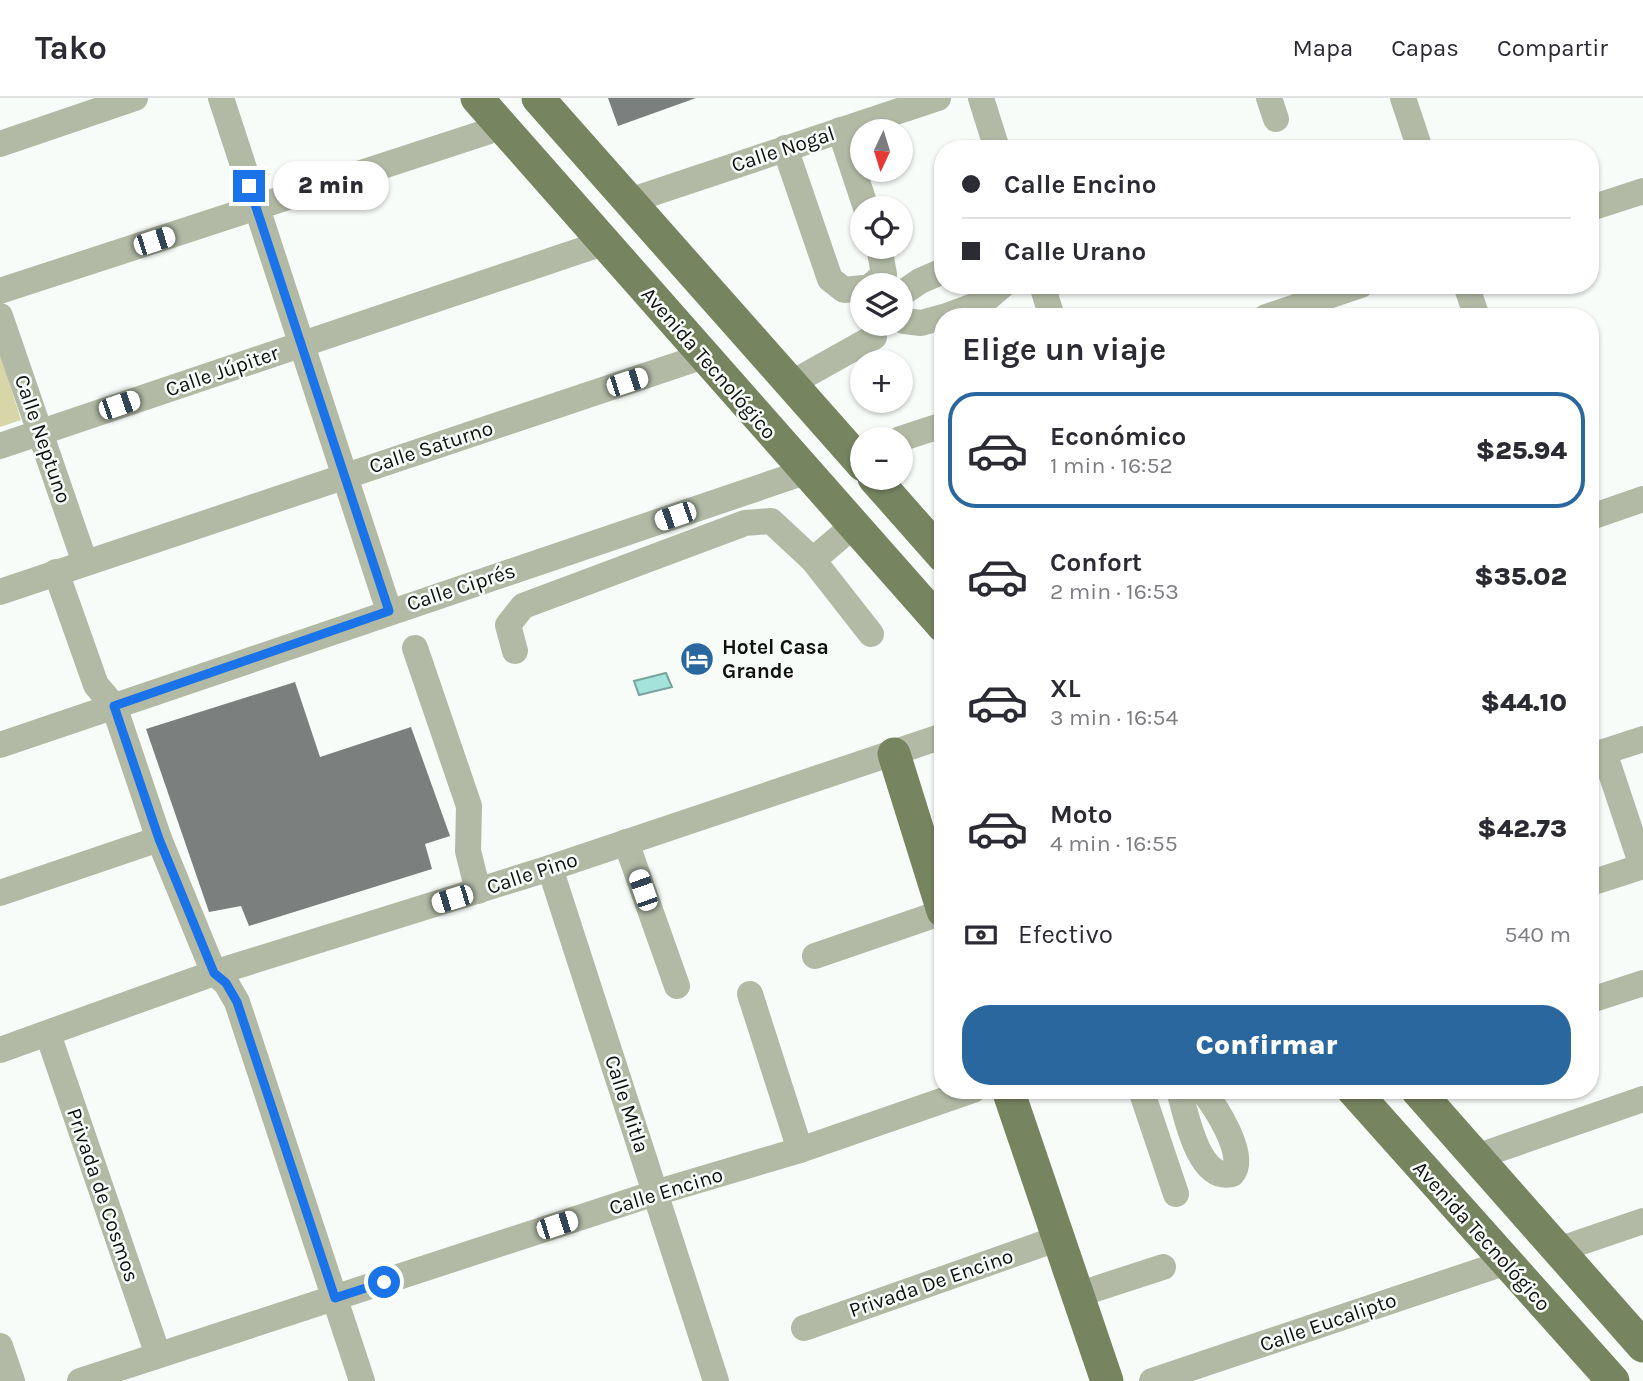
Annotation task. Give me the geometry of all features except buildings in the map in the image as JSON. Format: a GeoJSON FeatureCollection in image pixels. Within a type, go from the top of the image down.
{"type":"FeatureCollection","features":[{"type":"Feature","properties":{"kind":"main road","name":"Avenida Tecnológico"},"geometry":{"type":"LineString","coordinates":[[477,98],[934,616]]}},
{"type":"Feature","properties":{"kind":"main road"},"geometry":{"type":"LineString","coordinates":[[538,98],[790,384],[850,448]]}},
{"type":"Feature","properties":{"kind":"main road"},"geometry":{"type":"LineString","coordinates":[[887,490],[934,545]]}},
{"type":"Feature","properties":{"kind":"main road"},"geometry":{"type":"LineString","coordinates":[[894,754],[934,883]]}},
{"type":"Feature","properties":{"kind":"main road"},"geometry":{"type":"LineString","coordinates":[[1011,1099],[1107,1381]]}},
{"type":"Feature","properties":{"kind":"main road","name":"Avenida Tecnológico"},"geometry":{"type":"LineString","coordinates":[[1361,1099],[1504,1263],[1613,1381]]}},
{"type":"Feature","properties":{"kind":"main road"},"geometry":{"type":"LineString","coordinates":[[1425,1099],[1643,1346]]}},
{"type":"Feature","properties":{"kind":"street"},"geometry":{"type":"LineString","coordinates":[[0,144],[135,98]]}},
{"type":"Feature","properties":{"kind":"street"},"geometry":{"type":"LineString","coordinates":[[221,98],[389,611]]}},
{"type":"Feature","properties":{"kind":"street","name":"Calle Nogal"},"geometry":{"type":"LineString","coordinates":[[629,201],[938,98]]}},
{"type":"Feature","properties":{"kind":"street"},"geometry":{"type":"LineString","coordinates":[[981,98],[995,140]]}},
{"type":"Feature","properties":{"kind":"street"},"geometry":{"type":"LineString","coordinates":[[1403,98],[1417,140]]}},
{"type":"Feature","properties":{"kind":"street"},"geometry":{"type":"LineString","coordinates":[[0,291],[502,127]]}},
{"type":"Feature","properties":{"kind":"street"},"geometry":{"type":"LineString","coordinates":[[840,131],[862,196]]}},
{"type":"Feature","properties":{"kind":"street"},"geometry":{"type":"LineString","coordinates":[[785,148],[830,279],[844,290],[850,290]]}},
{"type":"Feature","properties":{"kind":"street"},"geometry":{"type":"LineString","coordinates":[[1599,205],[1643,191]]}},
{"type":"Feature","properties":{"kind":"street","name":"Calle Júpiter"},"geometry":{"type":"LineString","coordinates":[[0,446],[603,243]]}},
{"type":"Feature","properties":{"kind":"street"},"geometry":{"type":"LineString","coordinates":[[913,286],[934,275]]}},
{"type":"Feature","properties":{"kind":"street"},"geometry":{"type":"LineString","coordinates":[[968,308],[982,303],[992,294]]}},
{"type":"Feature","properties":{"kind":"street"},"geometry":{"type":"LineString","coordinates":[[1298,308],[1344,295]]}},
{"type":"Feature","properties":{"kind":"street","name":"Calle Neptuno"},"geometry":{"type":"LineString","coordinates":[[0,316],[85,563]]}},
{"type":"Feature","properties":{"kind":"street"},"geometry":{"type":"LineString","coordinates":[[913,324],[934,319]]}},
{"type":"Feature","properties":{"kind":"street"},"geometry":{"type":"LineString","coordinates":[[790,384],[874,337]]}},
{"type":"Feature","properties":{"kind":"street","name":"Calle Saturno"},"geometry":{"type":"LineString","coordinates":[[0,592],[704,356]]}},
{"type":"Feature","properties":{"kind":"street"},"geometry":{"type":"LineString","coordinates":[[913,435],[934,428]]}},
{"type":"Feature","properties":{"kind":"street","name":"Calle Ciprés"},"geometry":{"type":"LineString","coordinates":[[0,745],[805,472]]}},
{"type":"Feature","properties":{"kind":"street"},"geometry":{"type":"LineString","coordinates":[[1599,514],[1643,499]]}},
{"type":"Feature","properties":{"kind":"street"},"geometry":{"type":"LineString","coordinates":[[514,651],[508,625],[523,606],[745,523],[771,521],[813,560],[871,634]]}},
{"type":"Feature","properties":{"kind":"street"},"geometry":{"type":"LineString","coordinates":[[813,560],[853,526]]}},
{"type":"Feature","properties":{"kind":"street"},"geometry":{"type":"LineString","coordinates":[[56,572],[96,685],[114,706],[159,839],[214,973],[226,983],[237,1002],[362,1381]]}},
{"type":"Feature","properties":{"kind":"street"},"geometry":{"type":"LineString","coordinates":[[415,648],[469,806],[468,851],[478,891]]}},
{"type":"Feature","properties":{"kind":"street","name":"Calle Pino"},"geometry":{"type":"LineString","coordinates":[[0,1050],[214,973],[550,868],[934,739]]}},
{"type":"Feature","properties":{"kind":"street"},"geometry":{"type":"LineString","coordinates":[[1599,753],[1643,739]]}},
{"type":"Feature","properties":{"kind":"street"},"geometry":{"type":"LineString","coordinates":[[1599,759],[1643,866],[1599,880]]}},
{"type":"Feature","properties":{"kind":"street"},"geometry":{"type":"LineString","coordinates":[[0,893],[159,839]]}},
{"type":"Feature","properties":{"kind":"street"},"geometry":{"type":"LineString","coordinates":[[626,842],[677,986]]}},
{"type":"Feature","properties":{"kind":"street","name":"Calle Mitla"},"geometry":{"type":"LineString","coordinates":[[550,868],[716,1381]]}},
{"type":"Feature","properties":{"kind":"street"},"geometry":{"type":"LineString","coordinates":[[815,956],[934,915]]}},
{"type":"Feature","properties":{"kind":"street"},"geometry":{"type":"LineString","coordinates":[[1599,997],[1643,983]]}},
{"type":"Feature","properties":{"kind":"street"},"geometry":{"type":"LineString","coordinates":[[750,995],[800,1150]]}},
{"type":"Feature","properties":{"kind":"street","name":"Privada de Cosmos"},"geometry":{"type":"LineString","coordinates":[[48,1034],[158,1356]]}},
{"type":"Feature","properties":{"kind":"street","name":"Calle Encino"},"geometry":{"type":"LineString","coordinates":[[80,1381],[656,1193],[800,1150],[947,1099]]}},
{"type":"Feature","properties":{"kind":"street"},"geometry":{"type":"LineString","coordinates":[[1144,1099],[1176,1195]]}},
{"type":"Feature","properties":{"kind":"street"},"geometry":{"type":"LineString","coordinates":[[1182,1099],[1194,1139],[1209,1169],[1217,1175],[1232,1174],[1238,1163],[1236,1151],[1207,1099]]}},
{"type":"Feature","properties":{"kind":"street"},"geometry":{"type":"LineString","coordinates":[[1476,1157],[1643,1099]]}},
{"type":"Feature","properties":{"kind":"street"},"geometry":{"type":"LineString","coordinates":[[1558,1250],[1643,1221]]}},
{"type":"Feature","properties":{"kind":"street","name":"Privada De Encino"},"geometry":{"type":"LineString","coordinates":[[804,1328],[1059,1238]]}},
{"type":"Feature","properties":{"kind":"street","name":"Calle Eucalipto"},"geometry":{"type":"LineString","coordinates":[[1152,1381],[1504,1263]]}},
{"type":"Feature","properties":{"kind":"street"},"geometry":{"type":"LineString","coordinates":[[1077,1295],[1163,1267]]}},
{"type":"Feature","properties":{"kind":"street"},"geometry":{"type":"LineString","coordinates":[[0,1346],[12,1381]]}},
{"type":"Feature","properties":{"kind":"shaded area"},"geometry":{"type":"Polygon","coordinates":[[[0,353],[21,420],[0,427],[0,353]]]}},
{"type":"Feature","properties":{"kind":"water"},"geometry":{"type":"Polygon","coordinates":[[[666,673],[672,687],[639,695],[634,681],[666,673]]]}},
{"type":"Feature","properties":{"kind":"place","name":"Hotel Casa Grande"},"geometry":{"type":"Point","coordinates":[697,659]}},
{"type":"Feature","properties":{"kind":"route"},"geometry":{"type":"LineString","coordinates":[[249,186],[389,611],[114,706],[159,839],[214,973],[226,983],[237,1002],[335,1298],[384,1282]]}}]}
